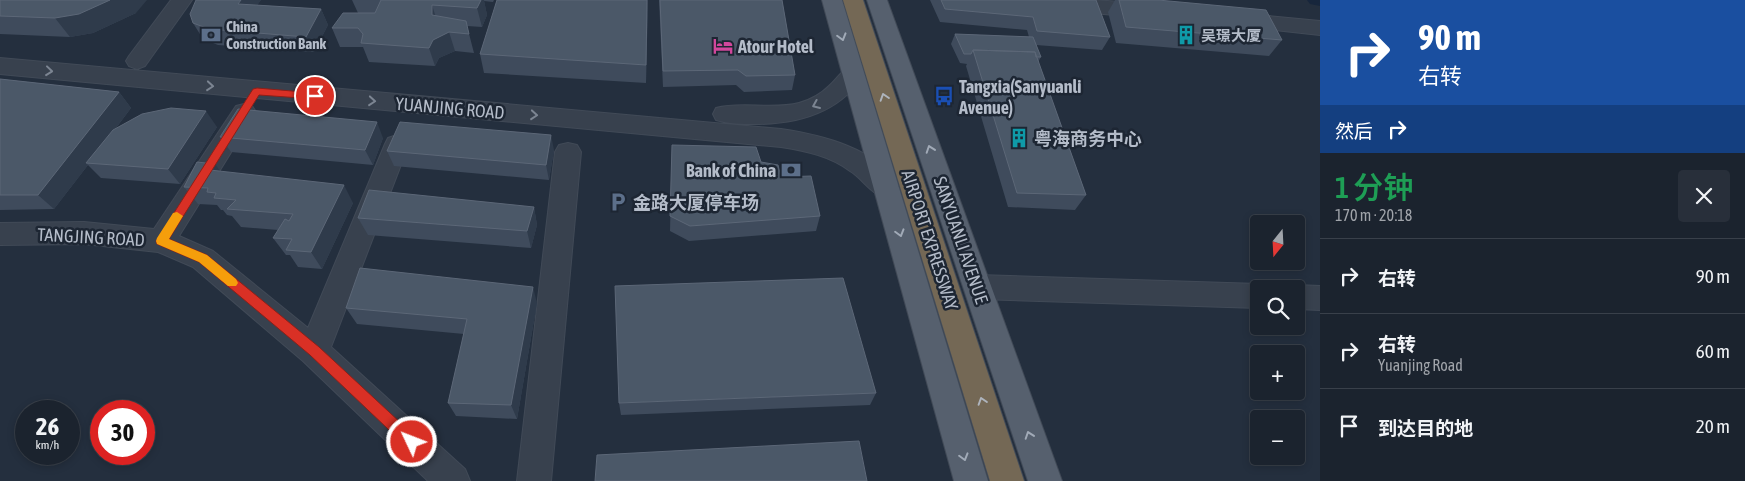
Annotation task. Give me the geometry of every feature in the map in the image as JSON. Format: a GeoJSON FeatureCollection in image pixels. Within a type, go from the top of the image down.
{"type":"FeatureCollection","features":[{"type":"Feature","properties":{"kind":"highway","name":"AIRPORT EXPRESSWAY"},"geometry":{"type":"LineString","coordinates":[[853,0],[1007,481]]}},
{"type":"Feature","properties":{"kind":"main road"},"geometry":{"type":"LineString","coordinates":[[832,0],[970,481]]}},
{"type":"Feature","properties":{"kind":"main road","name":"SANYUANLI AVENUE"},"geometry":{"type":"LineString","coordinates":[[877,0],[1045,481]]}},
{"type":"Feature","properties":{"kind":"street"},"geometry":{"type":"LineString","coordinates":[[137,61],[182,0]]}},
{"type":"Feature","properties":{"kind":"street"},"geometry":{"type":"LineString","coordinates":[[1017,0],[1166,13]]}},
{"type":"Feature","properties":{"kind":"street"},"geometry":{"type":"LineString","coordinates":[[1214,18],[1320,28]]}},
{"type":"Feature","properties":{"kind":"street","name":"YUANJING ROAD"},"geometry":{"type":"LineString","coordinates":[[0,48],[323,80],[759,116],[785,114],[806,109],[826,101],[853,74]]}},
{"type":"Feature","properties":{"kind":"street","name":"YUANJING ROAD"},"geometry":{"type":"LineString","coordinates":[[0,66],[257,91],[724,131],[794,139],[812,142],[848,156],[866,168],[886,186]]}},
{"type":"Feature","properties":{"kind":"street"},"geometry":{"type":"LineString","coordinates":[[161,241],[257,91]]}},
{"type":"Feature","properties":{"kind":"street"},"geometry":{"type":"LineString","coordinates":[[314,351],[397,144]]}},
{"type":"Feature","properties":{"kind":"street"},"geometry":{"type":"LineString","coordinates":[[534,481],[568,152]]}},
{"type":"Feature","properties":{"kind":"street","name":"TANGJING ROAD"},"geometry":{"type":"LineString","coordinates":[[0,234],[84,234],[161,241],[203,259],[314,351],[453,481]]}},
{"type":"Feature","properties":{"kind":"street"},"geometry":{"type":"LineString","coordinates":[[978,287],[1250,296]]}},
{"type":"Feature","properties":{"kind":"street"},"geometry":{"type":"LineString","coordinates":[[1305,297],[1320,298]]}},
{"type":"Feature","properties":{"kind":"building"},"geometry":{"type":"Polygon","coordinates":[[[0,0],[110,0],[79,14],[55,18],[0,16],[0,0]]]}},
{"type":"Feature","properties":{"kind":"building"},"geometry":{"type":"Polygon","coordinates":[[[196,0],[241,0],[238,4],[321,9],[306,37],[209,29],[193,23],[190,14],[196,0]]]}},
{"type":"Feature","properties":{"kind":"building"},"geometry":{"type":"Polygon","coordinates":[[[381,0],[481,0],[477,8],[432,5],[432,15],[466,21],[469,34],[449,32],[433,40],[429,48],[361,43],[363,34],[358,28],[332,28],[343,13],[375,13],[381,0]]]}},
{"type":"Feature","properties":{"kind":"building"},"geometry":{"type":"Polygon","coordinates":[[[497,0],[647,0],[646,65],[480,54],[497,0]]]}},
{"type":"Feature","properties":{"kind":"building","name":"Atour Hotel"},"geometry":{"type":"Polygon","coordinates":[[[660,0],[782,0],[795,75],[746,76],[738,70],[663,71],[660,0]]]}},
{"type":"Feature","properties":{"kind":"building"},"geometry":{"type":"Polygon","coordinates":[[[941,0],[1096,0],[1110,37],[1037,31],[1033,17],[945,9],[941,0]]]}},
{"type":"Feature","properties":{"kind":"building"},"geometry":{"type":"Polygon","coordinates":[[[1119,0],[1158,0],[1266,10],[1282,40],[1126,27],[1119,0]]]}},
{"type":"Feature","properties":{"kind":"building"},"geometry":{"type":"Polygon","coordinates":[[[955,34],[1033,37],[1041,57],[1036,57],[1035,52],[973,50],[971,54],[964,54],[955,34]]]}},
{"type":"Feature","properties":{"kind":"building","name":"粤海商务中心"},"geometry":{"type":"Polygon","coordinates":[[[973,50],[1035,52],[1086,195],[1017,193],[973,50]]]}},
{"type":"Feature","properties":{"kind":"building"},"geometry":{"type":"Polygon","coordinates":[[[0,79],[119,92],[38,195],[0,195],[0,79]]]}},
{"type":"Feature","properties":{"kind":"building"},"geometry":{"type":"Polygon","coordinates":[[[171,108],[206,111],[168,169],[86,163],[113,130],[142,114],[171,108]]]}},
{"type":"Feature","properties":{"kind":"building"},"geometry":{"type":"Polygon","coordinates":[[[238,109],[377,122],[365,150],[220,137],[238,109]]]}},
{"type":"Feature","properties":{"kind":"building"},"geometry":{"type":"Polygon","coordinates":[[[400,122],[551,135],[546,165],[387,151],[400,122]]]}},
{"type":"Feature","properties":{"kind":"building"},"geometry":{"type":"Polygon","coordinates":[[[672,145],[756,147],[761,162],[778,165],[781,177],[811,176],[820,216],[690,226],[670,216],[672,145]]]}},
{"type":"Feature","properties":{"kind":"building"},"geometry":{"type":"Polygon","coordinates":[[[197,162],[215,164],[210,170],[344,185],[311,252],[286,250],[292,239],[273,238],[285,219],[289,221],[293,214],[227,209],[236,200],[214,198],[216,193],[207,192],[208,188],[184,187],[197,162]]]}},
{"type":"Feature","properties":{"kind":"building"},"geometry":{"type":"Polygon","coordinates":[[[369,190],[534,207],[527,231],[358,218],[369,190]]]}},
{"type":"Feature","properties":{"kind":"building"},"geometry":{"type":"Polygon","coordinates":[[[360,268],[533,287],[511,405],[448,403],[467,319],[346,308],[360,268]]]}},
{"type":"Feature","properties":{"kind":"building"},"geometry":{"type":"Polygon","coordinates":[[[843,278],[876,393],[619,403],[615,286],[843,278]]]}},
{"type":"Feature","properties":{"kind":"building"},"geometry":{"type":"Polygon","coordinates":[[[859,441],[867,481],[595,481],[597,455],[859,441]]]}},
{"type":"Feature","properties":{"kind":"slow traffic"},"geometry":{"type":"LineString","coordinates":[[177,216],[161,241],[203,259],[232,283]]}},
{"type":"Feature","properties":{"kind":"place","name":"China Construction Bank"},"geometry":{"type":"Point","coordinates":[211,35]}},
{"type":"Feature","properties":{"kind":"place","name":"吴璟大厦"},"geometry":{"type":"Point","coordinates":[1186,35]}},
{"type":"Feature","properties":{"kind":"place","name":"Atour Hotel"},"geometry":{"type":"Point","coordinates":[723,46]}},
{"type":"Feature","properties":{"kind":"place","name":"Tangxia(Sanyuanli Avenue)"},"geometry":{"type":"Point","coordinates":[944,96]}},
{"type":"Feature","properties":{"kind":"place","name":"粤海商务中心"},"geometry":{"type":"Point","coordinates":[1019,138]}},
{"type":"Feature","properties":{"kind":"place","name":"Bank of China"},"geometry":{"type":"Point","coordinates":[791,170]}},
{"type":"Feature","properties":{"kind":"place","name":"金路大厦停车场"},"geometry":{"type":"Point","coordinates":[618,202]}},
{"type":"Feature","properties":{"kind":"route"},"geometry":{"type":"LineString","coordinates":[[315,96],[257,91],[161,241],[203,259],[314,351],[412,442]]}}]}
